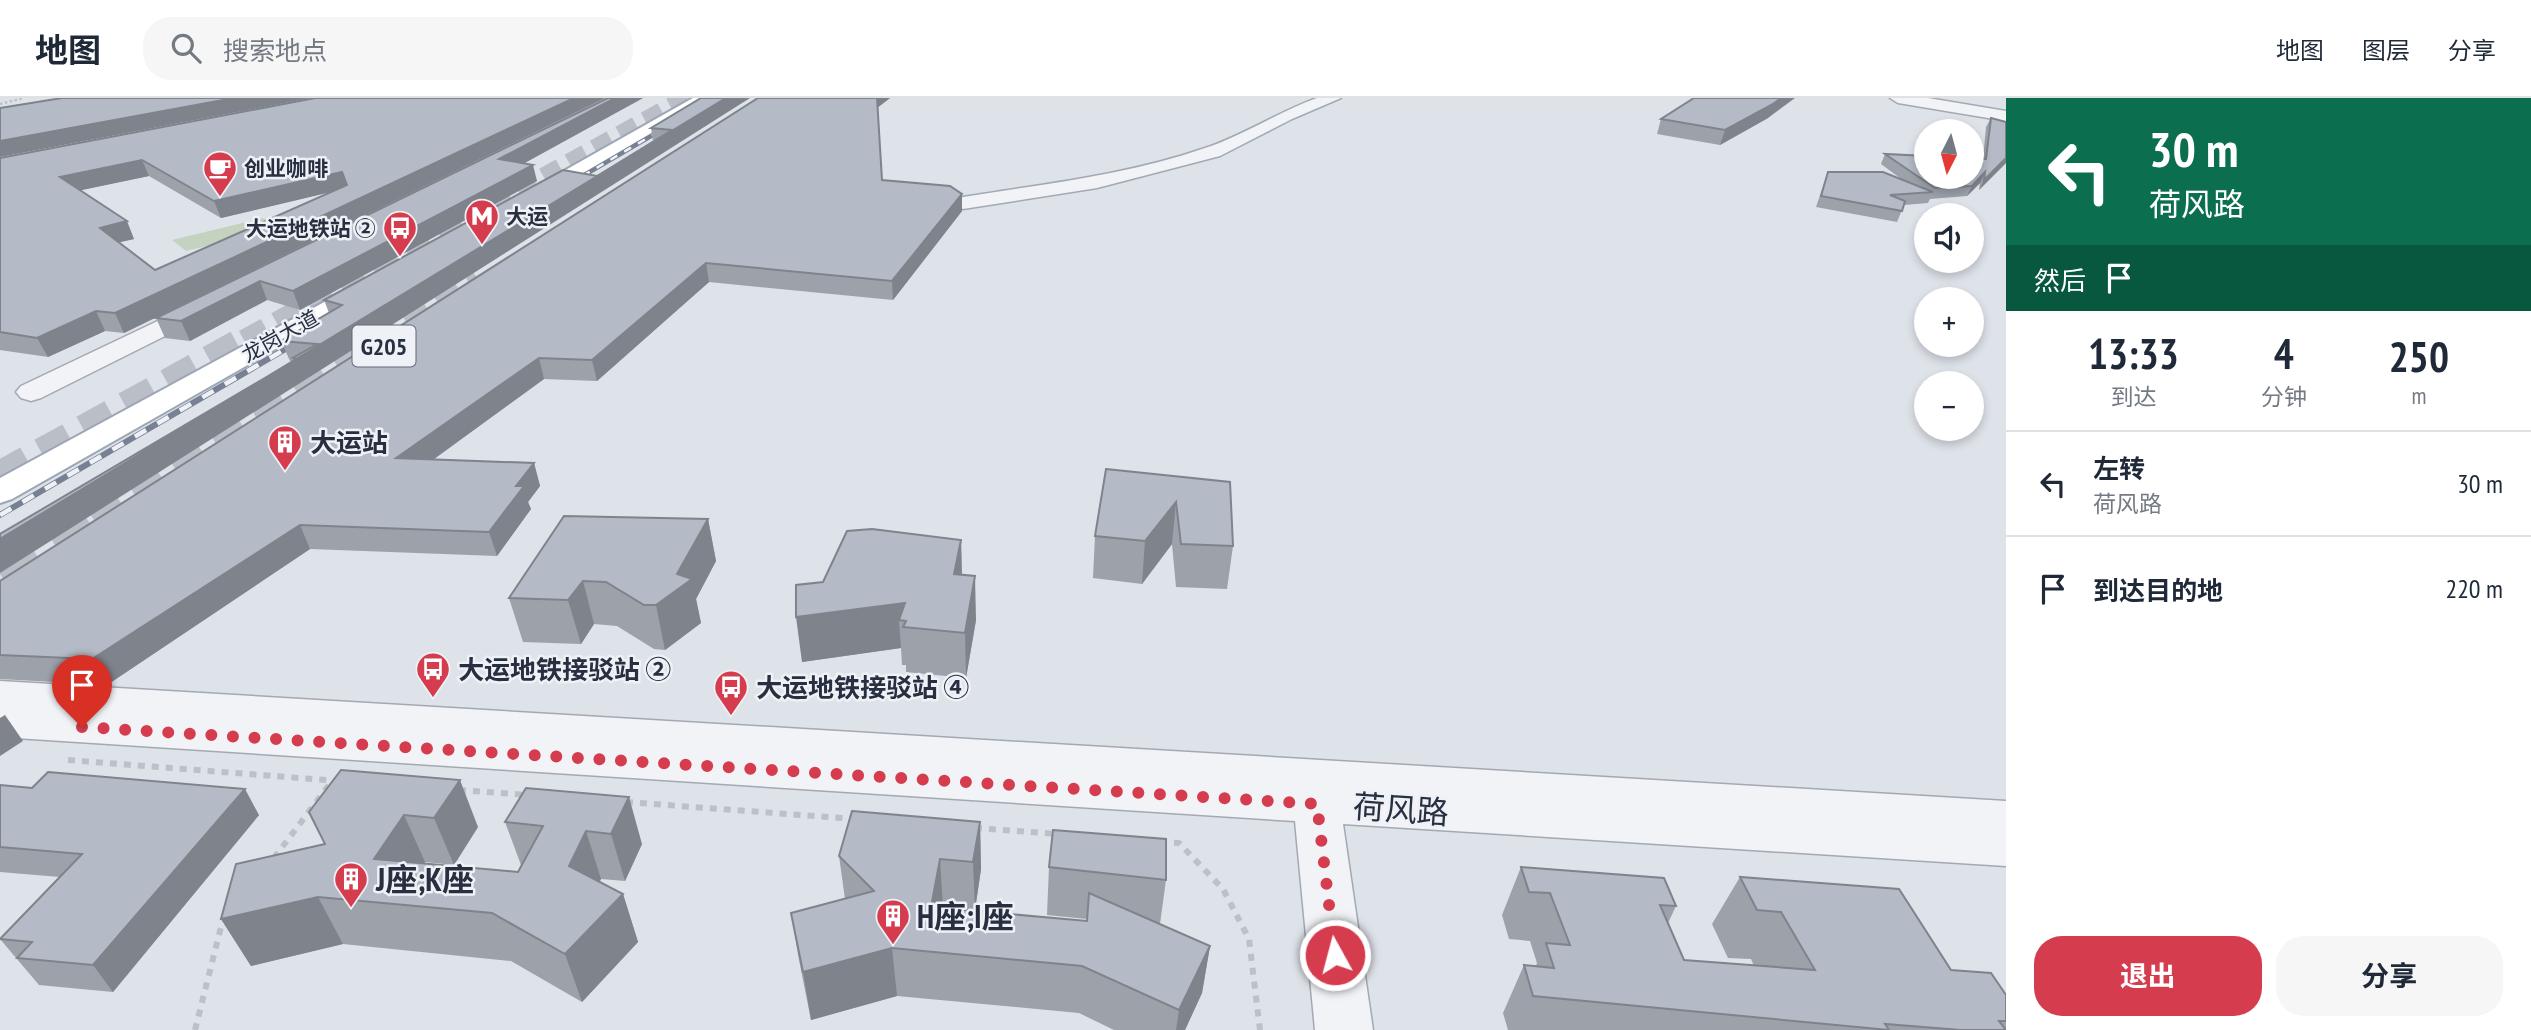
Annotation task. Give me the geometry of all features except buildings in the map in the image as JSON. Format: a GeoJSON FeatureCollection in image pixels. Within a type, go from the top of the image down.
{"type":"FeatureCollection","features":[{"type":"Feature","properties":{"kind":"main road"},"geometry":{"type":"LineString","coordinates":[[508,209],[706,98]]}},
{"type":"Feature","properties":{"kind":"main road","name":"龙岗大道"},"geometry":{"type":"LineString","coordinates":[[0,492],[400,269]]}},
{"type":"Feature","properties":{"kind":"street"},"geometry":{"type":"LineString","coordinates":[[963,203],[1097,182],[1213,152],[1286,115],[1333,98]]}},
{"type":"Feature","properties":{"kind":"street"},"geometry":{"type":"LineString","coordinates":[[1898,98],[2006,116]]}},
{"type":"Feature","properties":{"kind":"street"},"geometry":{"type":"LineString","coordinates":[[31,392],[227,295]]}},
{"type":"Feature","properties":{"kind":"street","name":"荷风路"},"geometry":{"type":"LineString","coordinates":[[0,695],[2006,819]]}},
{"type":"Feature","properties":{"kind":"street","name":"荷风路"},"geometry":{"type":"LineString","coordinates":[[0,722],[2006,847]]}},
{"type":"Feature","properties":{"kind":"street"},"geometry":{"type":"LineString","coordinates":[[1317,804],[1344,1030]]}},
{"type":"Feature","properties":{"kind":"path"},"geometry":{"type":"LineString","coordinates":[[0,104],[24,98]]}},
{"type":"Feature","properties":{"kind":"path"},"geometry":{"type":"LineString","coordinates":[[65,760],[344,781]]}},
{"type":"Feature","properties":{"kind":"path"},"geometry":{"type":"LineString","coordinates":[[267,867],[332,780]]}},
{"type":"Feature","properties":{"kind":"path"},"geometry":{"type":"LineString","coordinates":[[449,789],[532,795]]}},
{"type":"Feature","properties":{"kind":"path"},"geometry":{"type":"LineString","coordinates":[[614,801],[862,820]]}},
{"type":"Feature","properties":{"kind":"path"},"geometry":{"type":"LineString","coordinates":[[972,828],[1069,835]]}},
{"type":"Feature","properties":{"kind":"path"},"geometry":{"type":"LineString","coordinates":[[1151,841],[1179,843],[1223,889],[1249,939],[1261,1030]]}},
{"type":"Feature","properties":{"kind":"path"},"geometry":{"type":"LineString","coordinates":[[195,1030],[221,928],[229,917]]}},
{"type":"Feature","properties":{"kind":"green space"},"geometry":{"type":"Polygon","coordinates":[[[263,218],[279,228],[186,251],[172,240],[263,218]]]}},
{"type":"Feature","properties":{"kind":"tunnel"},"geometry":{"type":"LineString","coordinates":[[493,205],[687,98]]}},
{"type":"Feature","properties":{"kind":"tunnel"},"geometry":{"type":"LineString","coordinates":[[245,342],[496,203]]}},
{"type":"Feature","properties":{"kind":"tunnel"},"geometry":{"type":"LineString","coordinates":[[375,342],[477,278]]}},
{"type":"Feature","properties":{"kind":"tunnel"},"geometry":{"type":"LineString","coordinates":[[0,477],[249,340]]}},
{"type":"Feature","properties":{"kind":"tunnel"},"geometry":{"type":"LineString","coordinates":[[92,517],[377,340]]}},
{"type":"Feature","properties":{"kind":"tunnel"},"geometry":{"type":"LineString","coordinates":[[0,574],[95,515]]}},
{"type":"Feature","properties":{"kind":"railway"},"geometry":{"type":"LineString","coordinates":[[569,184],[668,126]]}},
{"type":"Feature","properties":{"kind":"railway"},"geometry":{"type":"LineString","coordinates":[[0,515],[300,341]]}},
{"type":"Feature","properties":{"kind":"place","name":"创业咖啡"},"geometry":{"type":"Point","coordinates":[220,198]}},
{"type":"Feature","properties":{"kind":"place","name":"大运"},"geometry":{"type":"Point","coordinates":[482,246]}},
{"type":"Feature","properties":{"kind":"place","name":"大运地铁站 ②"},"geometry":{"type":"Point","coordinates":[400,258]}},
{"type":"Feature","properties":{"kind":"place","name":"大运站"},"geometry":{"type":"Point","coordinates":[285,472]}},
{"type":"Feature","properties":{"kind":"place","name":"大运地铁接驳站 ②"},"geometry":{"type":"Point","coordinates":[433,699]}},
{"type":"Feature","properties":{"kind":"place","name":"大运地铁接驳站 ④"},"geometry":{"type":"Point","coordinates":[731,717]}},
{"type":"Feature","properties":{"kind":"place","name":"J座;K座"},"geometry":{"type":"Point","coordinates":[351,909]}},
{"type":"Feature","properties":{"kind":"place","name":"H座;I座"},"geometry":{"type":"Point","coordinates":[893,946]}},
{"type":"Feature","properties":{"kind":"route"},"geometry":{"type":"LineString","coordinates":[[82,727],[1317,804],[1335,955]]}}]}
